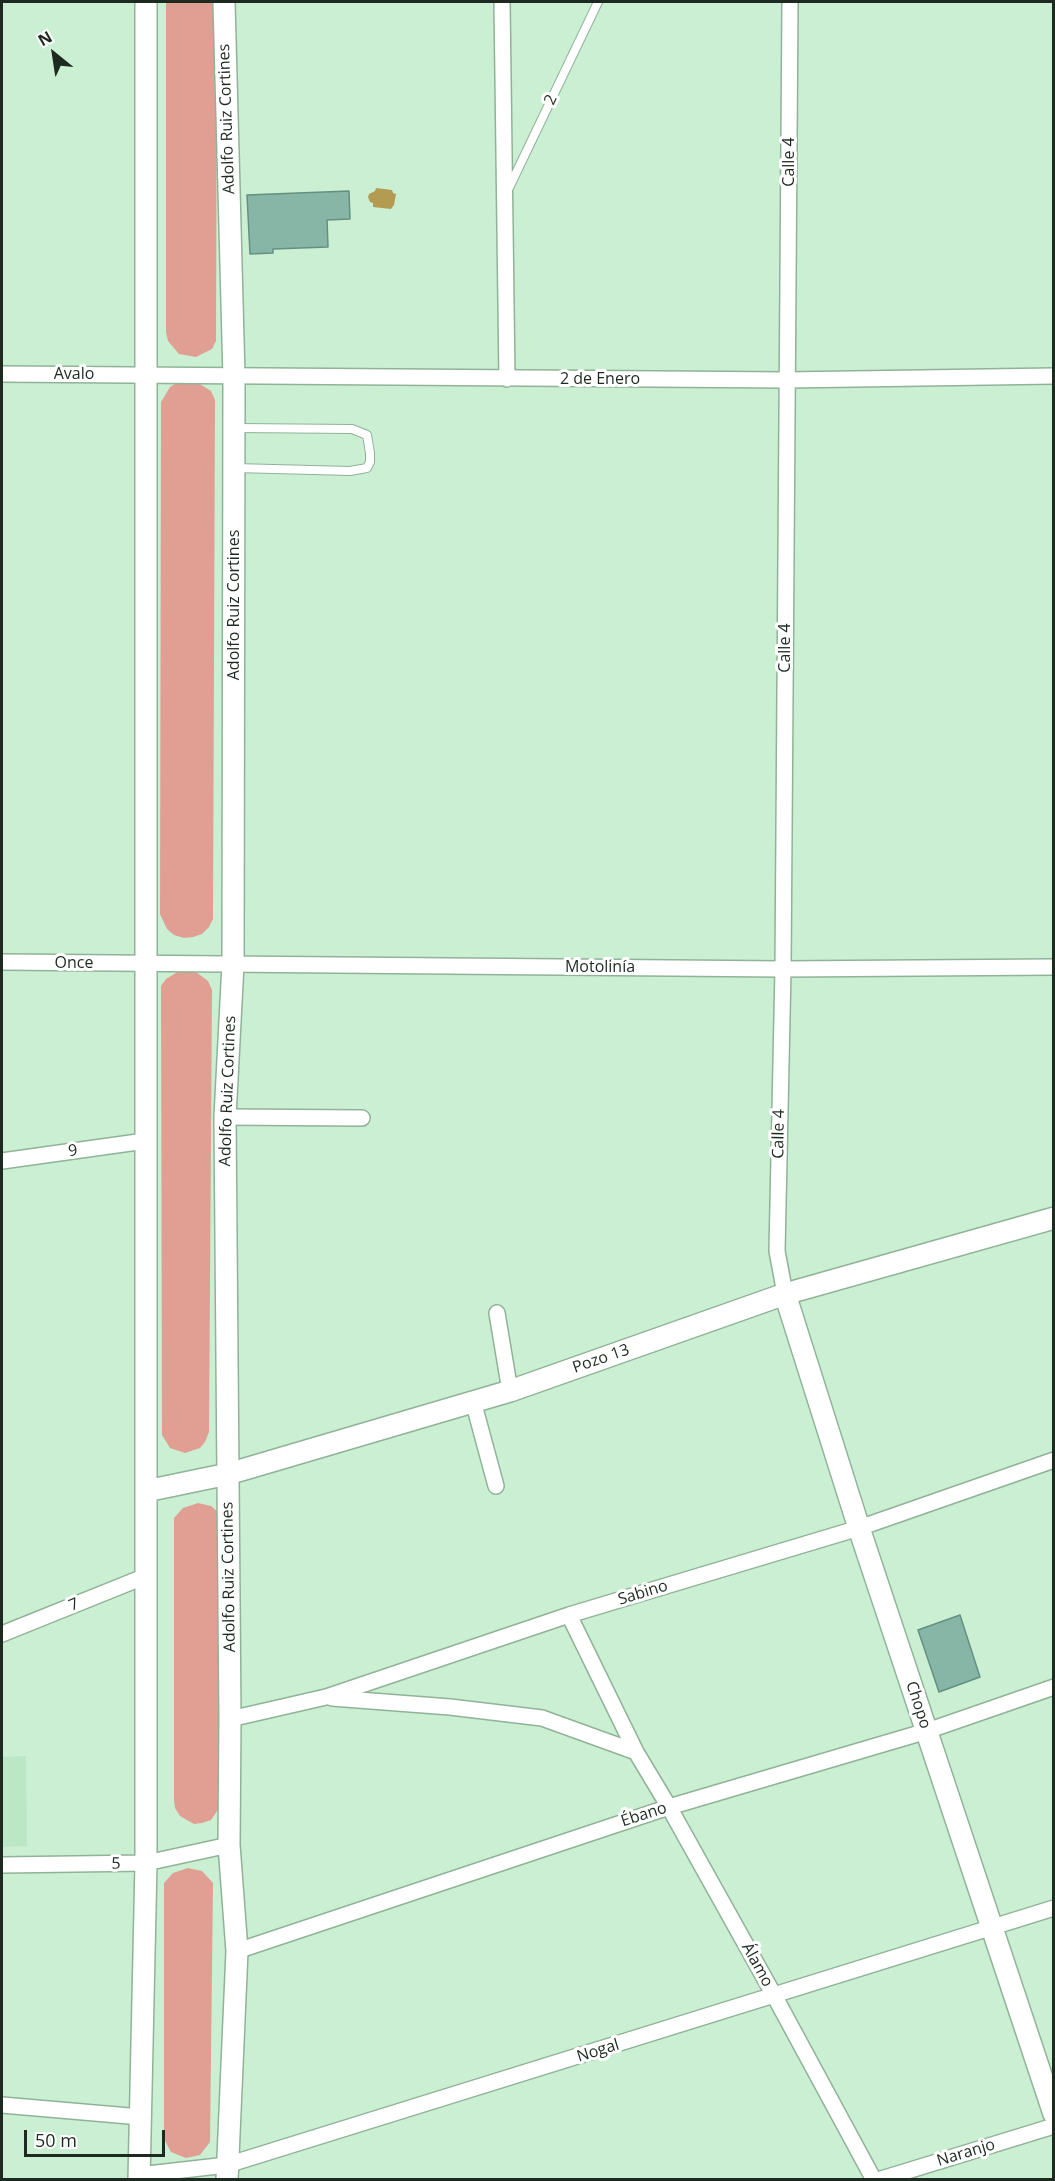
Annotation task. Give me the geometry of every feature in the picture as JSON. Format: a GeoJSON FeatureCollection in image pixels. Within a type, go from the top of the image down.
{"type":"FeatureCollection","features":[{"type":"Feature","properties":{"kind":"main road"},"geometry":{"type":"LineString","coordinates":[[139,2177],[146,1863],[146,2]]}},
{"type":"Feature","properties":{"kind":"main road","name":"Adolfo Ruiz Cortines"},"geometry":{"type":"LineString","coordinates":[[224,2],[234,377],[233,964],[225,1117],[229,1845],[237,1951],[227,2172]]}},
{"type":"Feature","properties":{"kind":"main road","name":"Pozo 13"},"geometry":{"type":"LineString","coordinates":[[146,1491],[228,1474],[474,1401],[785,1294],[1053,1218]]}},
{"type":"Feature","properties":{"kind":"main road","name":"Chopo"},"geometry":{"type":"LineString","coordinates":[[785,1294],[859,1528],[1053,2114]]}},
{"type":"Feature","properties":{"kind":"street","name":"2"},"geometry":{"type":"LineString","coordinates":[[502,2],[507,378]]}},
{"type":"Feature","properties":{"kind":"street","name":"Calle 4"},"geometry":{"type":"LineString","coordinates":[[785,1294],[777,1251],[783,969],[790,2]]}},
{"type":"Feature","properties":{"kind":"street","name":"Avalo"},"geometry":{"type":"LineString","coordinates":[[2,374],[146,374]]}},
{"type":"Feature","properties":{"kind":"street","name":"2 de Enero"},"geometry":{"type":"LineString","coordinates":[[146,374],[234,377],[788,380],[1053,376]]}},
{"type":"Feature","properties":{"kind":"street","name":"Once"},"geometry":{"type":"LineString","coordinates":[[2,962],[146,963]]}},
{"type":"Feature","properties":{"kind":"street","name":"Motolinía"},"geometry":{"type":"LineString","coordinates":[[146,963],[783,969],[1053,967]]}},
{"type":"Feature","properties":{"kind":"street"},"geometry":{"type":"LineString","coordinates":[[225,1117],[362,1118]]}},
{"type":"Feature","properties":{"kind":"street","name":"9"},"geometry":{"type":"LineString","coordinates":[[2,1161],[145,1141]]}},
{"type":"Feature","properties":{"kind":"street"},"geometry":{"type":"LineString","coordinates":[[497,1313],[510,1390]]}},
{"type":"Feature","properties":{"kind":"street"},"geometry":{"type":"LineString","coordinates":[[474,1401],[496,1486]]}},
{"type":"Feature","properties":{"kind":"street","name":"Sabino"},"geometry":{"type":"LineString","coordinates":[[230,1719],[326,1697],[568,1615],[859,1528],[1053,1460]]}},
{"type":"Feature","properties":{"kind":"street","name":"7"},"geometry":{"type":"LineString","coordinates":[[2,1634],[146,1576]]}},
{"type":"Feature","properties":{"kind":"street","name":"Álamo"},"geometry":{"type":"LineString","coordinates":[[568,1615],[636,1752],[775,1996],[876,2180]]}},
{"type":"Feature","properties":{"kind":"street","name":"Ébano"},"geometry":{"type":"LineString","coordinates":[[237,1951],[669,1807],[927,1731],[1053,1687]]}},
{"type":"Feature","properties":{"kind":"street"},"geometry":{"type":"LineString","coordinates":[[326,1697],[450,1707],[542,1718],[636,1752]]}},
{"type":"Feature","properties":{"kind":"street","name":"5"},"geometry":{"type":"LineString","coordinates":[[2,1865],[146,1863],[229,1845]]}},
{"type":"Feature","properties":{"kind":"street","name":"Nogal"},"geometry":{"type":"LineString","coordinates":[[139,2177],[227,2172],[1053,1908]]}},
{"type":"Feature","properties":{"kind":"street"},"geometry":{"type":"LineString","coordinates":[[2,2105],[141,2117]]}},
{"type":"Feature","properties":{"kind":"street","name":"Naranjo"},"geometry":{"type":"LineString","coordinates":[[876,2180],[1053,2126]]}},
{"type":"Feature","properties":{"kind":"lane","name":"2"},"geometry":{"type":"LineString","coordinates":[[504,199],[598,2]]}},
{"type":"Feature","properties":{"kind":"lane"},"geometry":{"type":"LineString","coordinates":[[234,428],[352,429],[367,435],[370,453],[367,468],[351,471],[234,468]]}},
{"type":"Feature","properties":{"kind":"shaded area"},"geometry":{"type":"Polygon","coordinates":[[[166,2],[217,2],[216,341],[212,349],[196,357],[179,354],[168,341],[166,332],[166,2]]]}},
{"type":"Feature","properties":{"kind":"shaded area"},"geometry":{"type":"Polygon","coordinates":[[[376,188],[392,190],[396,194],[391,209],[373,207],[368,197],[376,188]]]}},
{"type":"Feature","properties":{"kind":"shaded area"},"geometry":{"type":"Polygon","coordinates":[[[195,381],[211,391],[215,400],[213,919],[202,934],[184,938],[174,935],[167,929],[160,914],[161,402],[170,387],[178,382],[195,381]]]}},
{"type":"Feature","properties":{"kind":"shaded area"},"geometry":{"type":"Polygon","coordinates":[[[179,971],[196,972],[208,981],[212,990],[209,1432],[200,1448],[185,1453],[170,1448],[162,1435],[161,986],[166,979],[179,971]]]}},
{"type":"Feature","properties":{"kind":"shaded area"},"geometry":{"type":"Polygon","coordinates":[[[198,1503],[211,1506],[218,1512],[221,1805],[211,1820],[194,1824],[180,1816],[175,1808],[174,1800],[174,1518],[183,1508],[198,1503]]]}},
{"type":"Feature","properties":{"kind":"shaded area"},"geometry":{"type":"Polygon","coordinates":[[[26,1756],[27,1846],[2,1847],[2,1757],[26,1756]]]}},
{"type":"Feature","properties":{"kind":"shaded area"},"geometry":{"type":"Polygon","coordinates":[[[188,1868],[202,1871],[213,1883],[210,2142],[200,2155],[186,2158],[171,2152],[164,2139],[164,1883],[173,1873],[188,1868]]]}},
{"type":"Feature","properties":{"kind":"building"},"geometry":{"type":"Polygon","coordinates":[[[349,191],[350,219],[327,220],[328,247],[273,249],[273,253],[250,254],[247,195],[349,191]]]}},
{"type":"Feature","properties":{"kind":"building"},"geometry":{"type":"Polygon","coordinates":[[[960,1615],[980,1677],[939,1692],[918,1630],[960,1615]]]}}]}
